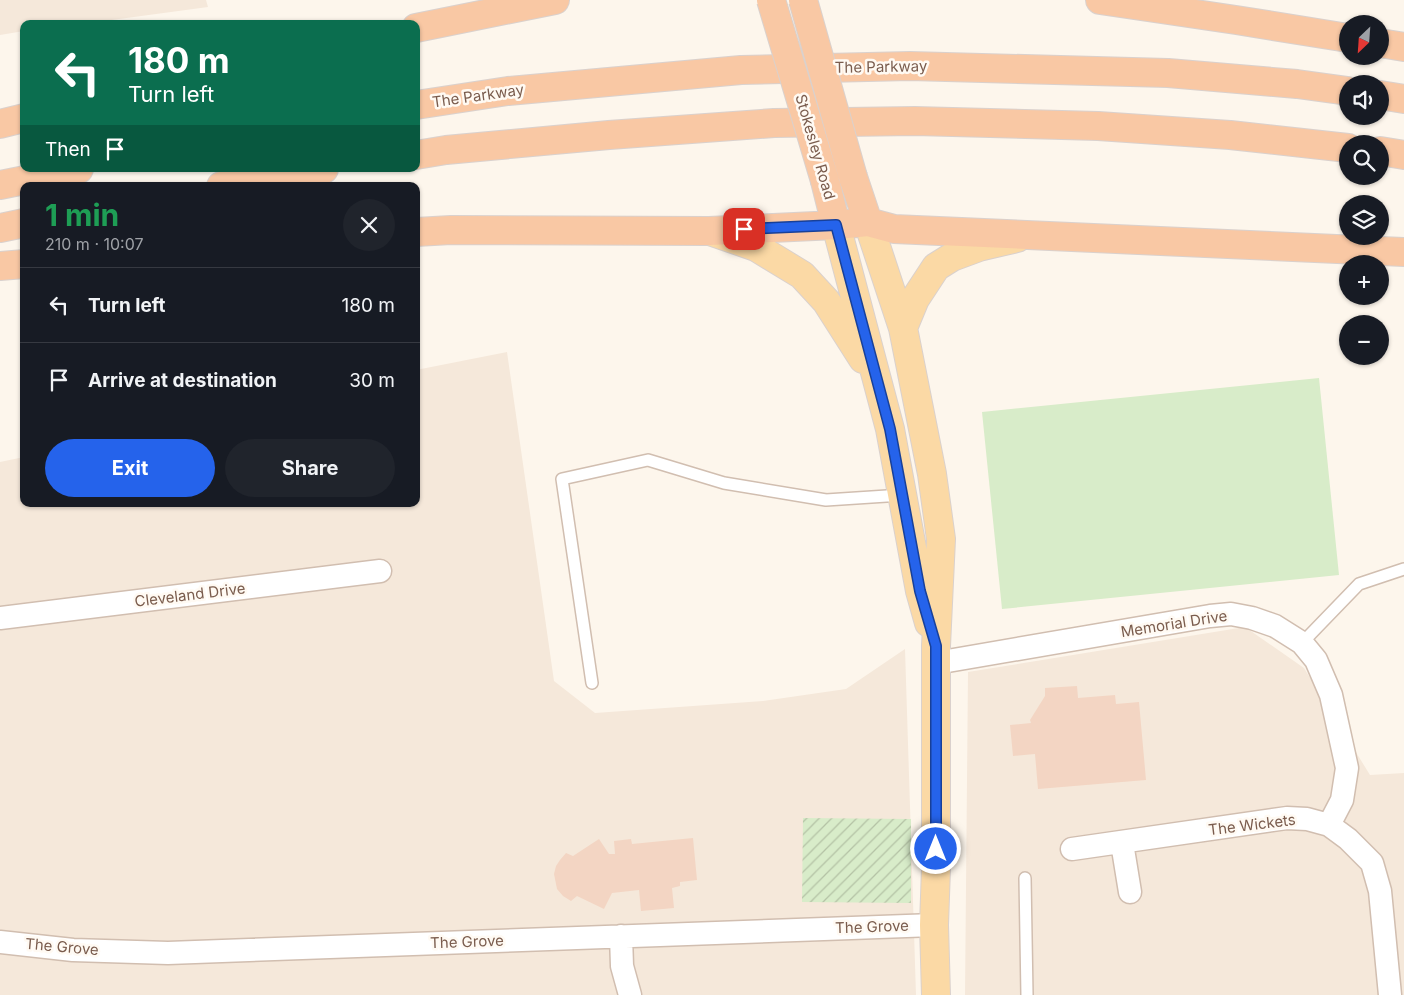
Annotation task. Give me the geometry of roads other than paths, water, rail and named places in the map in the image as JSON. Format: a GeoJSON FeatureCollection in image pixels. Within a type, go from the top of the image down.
{"type":"FeatureCollection","features":[{"type":"Feature","properties":{"kind":"highway"},"geometry":{"type":"LineString","coordinates":[[420,27],[555,0]]}},
{"type":"Feature","properties":{"kind":"highway","name":"Stokesley Road"},"geometry":{"type":"LineString","coordinates":[[771,0],[825,181],[836,225]]}},
{"type":"Feature","properties":{"kind":"highway","name":"Stokesley Road"},"geometry":{"type":"LineString","coordinates":[[803,0],[853,177],[868,222]]}},
{"type":"Feature","properties":{"kind":"highway"},"geometry":{"type":"LineString","coordinates":[[1100,0],[1339,37]]}},
{"type":"Feature","properties":{"kind":"highway"},"geometry":{"type":"LineString","coordinates":[[1389,45],[1404,47]]}},
{"type":"Feature","properties":{"kind":"highway","name":"The Parkway"},"geometry":{"type":"LineString","coordinates":[[420,105],[508,91],[741,70],[910,66],[1168,73],[1297,84],[1339,90]]}},
{"type":"Feature","properties":{"kind":"highway"},"geometry":{"type":"LineString","coordinates":[[1389,96],[1404,99]]}},
{"type":"Feature","properties":{"kind":"highway"},"geometry":{"type":"LineString","coordinates":[[0,124],[20,119]]}},
{"type":"Feature","properties":{"kind":"highway"},"geometry":{"type":"LineString","coordinates":[[420,154],[456,149],[608,135],[774,123],[915,121],[1098,126],[1230,135],[1339,147]]}},
{"type":"Feature","properties":{"kind":"highway"},"geometry":{"type":"LineString","coordinates":[[1389,152],[1404,155]]}},
{"type":"Feature","properties":{"kind":"highway"},"geometry":{"type":"LineString","coordinates":[[0,185],[64,172]]}},
{"type":"Feature","properties":{"kind":"highway"},"geometry":{"type":"LineString","coordinates":[[245,182],[306,172]]}},
{"type":"Feature","properties":{"kind":"highway"},"geometry":{"type":"LineString","coordinates":[[420,232],[451,230],[709,230],[868,222],[894,229],[1404,252]]}},
{"type":"Feature","properties":{"kind":"highway"},"geometry":{"type":"LineString","coordinates":[[0,228],[20,224]]}},
{"type":"Feature","properties":{"kind":"highway"},"geometry":{"type":"LineString","coordinates":[[0,266],[20,264]]}},
{"type":"Feature","properties":{"kind":"main road","name":"Stokesley Road"},"geometry":{"type":"LineString","coordinates":[[868,222],[903,328],[932,474],[941,539],[936,654],[936,868],[934,925],[936,995]]}},
{"type":"Feature","properties":{"kind":"main road","name":"Stokesley Road"},"geometry":{"type":"LineString","coordinates":[[836,225],[890,429],[920,591],[936,654]]}},
{"type":"Feature","properties":{"kind":"main road"},"geometry":{"type":"LineString","coordinates":[[709,230],[756,248],[802,275],[826,301],[878,381]]}},
{"type":"Feature","properties":{"kind":"main road"},"geometry":{"type":"LineString","coordinates":[[903,328],[914,299],[936,267],[952,257],[979,247],[1031,234]]}},
{"type":"Feature","properties":{"kind":"street","name":"Cleveland Drive"},"geometry":{"type":"LineString","coordinates":[[0,618],[380,571]]}},
{"type":"Feature","properties":{"kind":"street","name":"Memorial Drive"},"geometry":{"type":"LineString","coordinates":[[936,654],[1231,614],[1252,618],[1275,626],[1302,643],[1316,660],[1331,694],[1347,768],[1342,800],[1329,825]]}},
{"type":"Feature","properties":{"kind":"street","name":"The Wickets"},"geometry":{"type":"LineString","coordinates":[[1072,849],[1286,818],[1307,819],[1329,825],[1348,839],[1372,863],[1380,891],[1394,983]]}},
{"type":"Feature","properties":{"kind":"street"},"geometry":{"type":"LineString","coordinates":[[1122,843],[1130,892]]}},
{"type":"Feature","properties":{"kind":"street","name":"The Grove"},"geometry":{"type":"LineString","coordinates":[[0,942],[73,950],[168,953],[934,925]]}},
{"type":"Feature","properties":{"kind":"street"},"geometry":{"type":"LineString","coordinates":[[620,936],[622,966],[630,995]]}},
{"type":"Feature","properties":{"kind":"lane"},"geometry":{"type":"LineString","coordinates":[[592,683],[562,479],[648,460],[724,483],[826,500],[902,495]]}},
{"type":"Feature","properties":{"kind":"lane"},"geometry":{"type":"LineString","coordinates":[[1302,643],[1359,584],[1404,569]]}},
{"type":"Feature","properties":{"kind":"lane"},"geometry":{"type":"LineString","coordinates":[[1025,878],[1028,995]]}}]}
